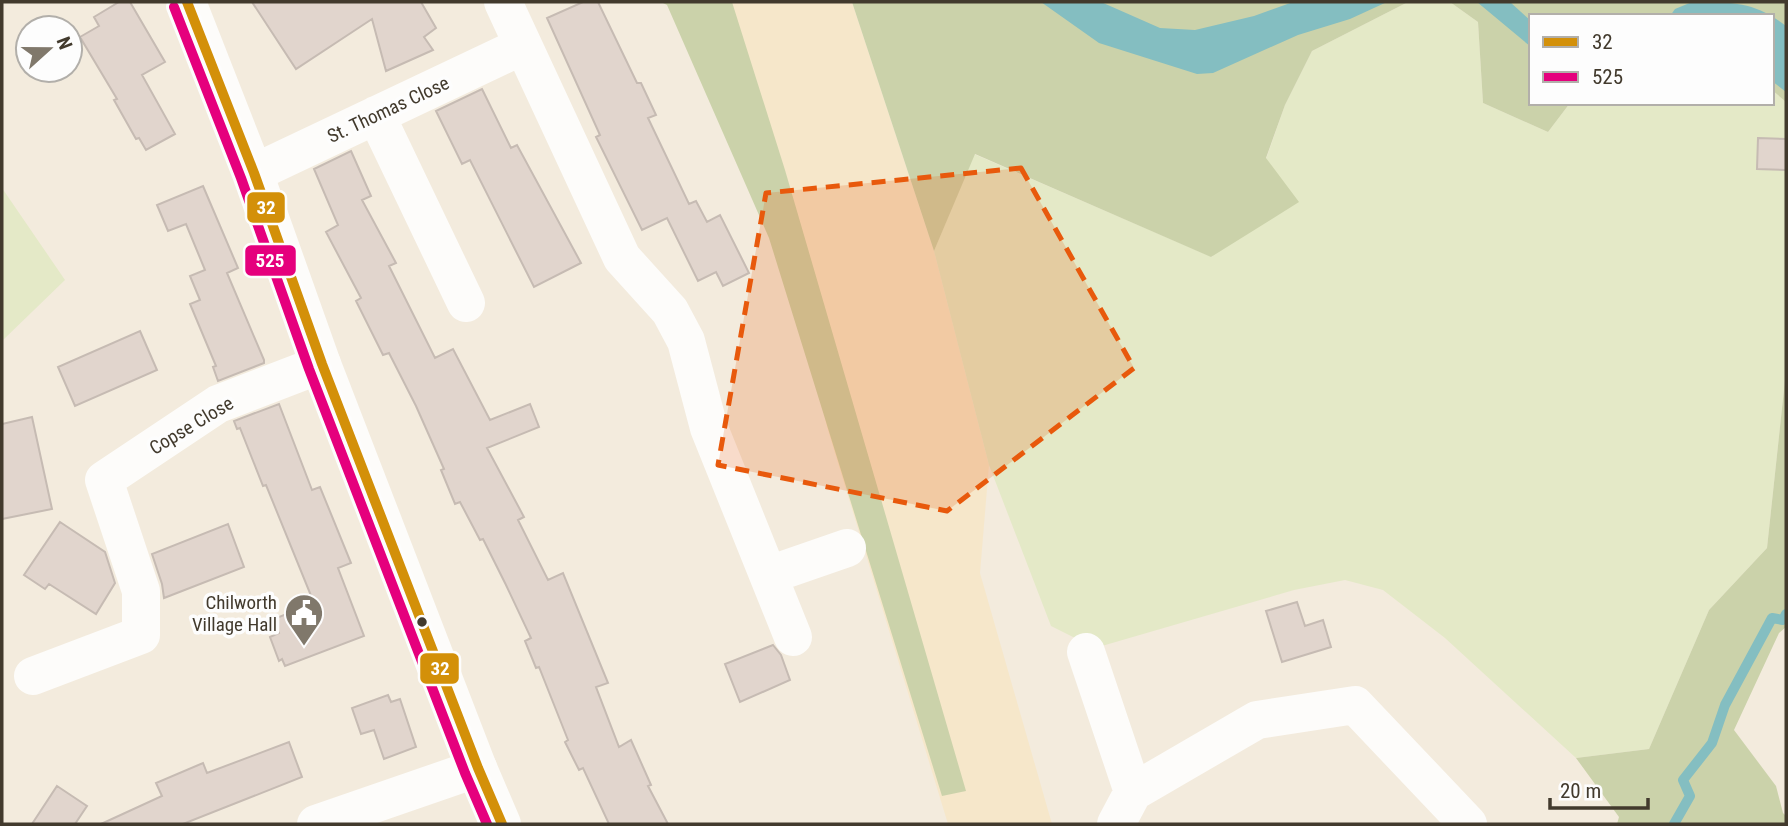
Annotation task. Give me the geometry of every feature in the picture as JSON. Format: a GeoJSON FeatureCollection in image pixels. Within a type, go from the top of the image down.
{"type":"FeatureCollection","features":[{"type":"Feature","properties":{"kind":"street"},"geometry":{"type":"LineString","coordinates":[[187,2],[254,173],[322,364],[502,824]]}},
{"type":"Feature","properties":{"kind":"street"},"geometry":{"type":"LineString","coordinates":[[503,2],[622,258],[670,311],[686,341],[709,428],[793,637]]}},
{"type":"Feature","properties":{"kind":"street","name":"St. Thomas Close"},"geometry":{"type":"LineString","coordinates":[[254,173],[522,46]]}},
{"type":"Feature","properties":{"kind":"street"},"geometry":{"type":"LineString","coordinates":[[376,115],[466,303]]}},
{"type":"Feature","properties":{"kind":"street","name":"Copse Close"},"geometry":{"type":"LineString","coordinates":[[33,676],[141,635],[141,591],[104,480],[218,404],[322,364]]}},
{"type":"Feature","properties":{"kind":"street"},"geometry":{"type":"LineString","coordinates":[[769,575],[847,548]]}},
{"type":"Feature","properties":{"kind":"street"},"geometry":{"type":"LineString","coordinates":[[1086,652],[1124,808],[1257,720],[1355,705],[1468,824]]}},
{"type":"Feature","properties":{"kind":"street"},"geometry":{"type":"LineString","coordinates":[[316,824],[478,768]]}},
{"type":"Feature","properties":{"kind":"highlighted area"},"geometry":{"type":"Polygon","coordinates":[[[1021,168],[1134,368],[947,511],[718,465],[766,193],[1021,168]]]}},
{"type":"Feature","properties":{"kind":"shaded area"},"geometry":{"type":"Polygon","coordinates":[[[704,2],[852,2],[934,251],[989,465],[980,573],[1052,824],[948,824],[827,427],[797,297],[704,2]]]}},
{"type":"Feature","properties":{"kind":"green space"},"geometry":{"type":"Polygon","coordinates":[[[661,2],[732,2],[785,170],[966,791],[942,796],[769,238],[667,5],[661,2]]]}},
{"type":"Feature","properties":{"kind":"green space"},"geometry":{"type":"Polygon","coordinates":[[[852,2],[1408,2],[1312,51],[1285,105],[1266,158],[1299,202],[1211,257],[975,154],[934,251],[852,2]]]}},
{"type":"Feature","properties":{"kind":"green space"},"geometry":{"type":"Polygon","coordinates":[[[1408,2],[1450,2],[1478,22],[1483,103],[1548,132],[1568,105],[1774,105],[1774,92],[1786,102],[1786,371],[1767,548],[1709,610],[1649,749],[1576,758],[1445,638],[1383,590],[1345,580],[1294,590],[1095,648],[1051,626],[989,465],[934,251],[974,154],[1212,257],[1266,159],[1285,105],[1312,51],[1408,2]]]}},
{"type":"Feature","properties":{"kind":"green space"},"geometry":{"type":"Polygon","coordinates":[[[1450,2],[1786,2],[1786,102],[1774,92],[1774,14],[1529,14],[1529,105],[1568,105],[1548,132],[1483,103],[1478,22],[1450,2]]]}},
{"type":"Feature","properties":{"kind":"green space"},"geometry":{"type":"Polygon","coordinates":[[[2,188],[65,280],[2,341],[2,188]]]}},
{"type":"Feature","properties":{"kind":"green space"},"geometry":{"type":"Polygon","coordinates":[[[1786,371],[1786,627],[1779,633],[1734,730],[1776,786],[1786,824],[1617,824],[1619,817],[1576,758],[1649,749],[1709,610],[1767,548],[1786,371]]]}},
{"type":"Feature","properties":{"kind":"water"},"geometry":{"type":"Polygon","coordinates":[[[1041,2],[1101,2],[1160,28],[1195,30],[1254,16],[1293,2],[1387,2],[1350,19],[1298,35],[1213,73],[1197,74],[1099,43],[1041,2]]]}},
{"type":"Feature","properties":{"kind":"water"},"geometry":{"type":"Polygon","coordinates":[[[1477,2],[1510,2],[1529,19],[1529,45],[1477,2]]]}},
{"type":"Feature","properties":{"kind":"water"},"geometry":{"type":"Polygon","coordinates":[[[1692,2],[1719,2],[1752,7],[1767,14],[1671,14],[1675,9],[1692,2]]]}},
{"type":"Feature","properties":{"kind":"water"},"geometry":{"type":"Polygon","coordinates":[[[1774,17],[1786,26],[1786,92],[1774,83],[1774,17]]]}},
{"type":"Feature","properties":{"kind":"building"},"geometry":{"type":"Polygon","coordinates":[[[119,2],[130,2],[165,62],[142,75],[175,134],[146,150],[139,138],[136,139],[114,100],[117,99],[84,44],[84,35],[99,26],[94,17],[119,2]]]}},
{"type":"Feature","properties":{"kind":"building"},"geometry":{"type":"Polygon","coordinates":[[[252,2],[421,2],[436,28],[424,37],[433,50],[386,71],[372,19],[296,69],[252,2]]]}},
{"type":"Feature","properties":{"kind":"building"},"geometry":{"type":"Polygon","coordinates":[[[583,2],[598,2],[637,83],[641,83],[656,115],[648,118],[689,204],[696,201],[707,222],[720,215],[749,273],[723,286],[716,272],[698,281],[667,218],[642,230],[596,137],[600,135],[547,18],[583,2]]]}},
{"type":"Feature","properties":{"kind":"building"},"geometry":{"type":"Polygon","coordinates":[[[482,89],[511,148],[517,145],[581,263],[534,287],[470,160],[462,164],[436,111],[482,89]]]}},
{"type":"Feature","properties":{"kind":"building"},"geometry":{"type":"Polygon","coordinates":[[[1758,138],[1786,139],[1786,170],[1757,169],[1758,138]]]}},
{"type":"Feature","properties":{"kind":"building"},"geometry":{"type":"Polygon","coordinates":[[[351,151],[371,196],[362,200],[396,263],[389,266],[435,358],[453,349],[490,420],[530,404],[539,427],[487,448],[524,517],[518,520],[548,580],[563,573],[608,683],[596,687],[619,747],[631,740],[651,785],[648,786],[668,824],[609,824],[583,768],[579,770],[565,742],[568,740],[539,667],[536,668],[525,641],[531,638],[506,585],[483,539],[480,540],[460,502],[455,504],[441,470],[444,469],[416,406],[389,353],[383,355],[356,301],[361,298],[326,232],[338,225],[314,169],[351,151]]]}},
{"type":"Feature","properties":{"kind":"building"},"geometry":{"type":"Polygon","coordinates":[[[203,186],[238,268],[227,273],[264,360],[264,363],[218,381],[213,367],[216,366],[190,304],[200,300],[190,276],[205,270],[186,224],[168,231],[157,205],[203,186]]]}},
{"type":"Feature","properties":{"kind":"building"},"geometry":{"type":"Polygon","coordinates":[[[140,331],[157,370],[75,406],[58,367],[140,331]]]}},
{"type":"Feature","properties":{"kind":"building"},"geometry":{"type":"Polygon","coordinates":[[[279,404],[312,490],[320,487],[351,563],[338,568],[364,636],[285,666],[282,659],[279,661],[270,637],[279,633],[274,619],[314,603],[266,485],[263,486],[240,428],[237,429],[234,421],[279,404]]]}},
{"type":"Feature","properties":{"kind":"building"},"geometry":{"type":"Polygon","coordinates":[[[32,417],[52,509],[2,519],[2,424],[32,417]]]}},
{"type":"Feature","properties":{"kind":"building"},"geometry":{"type":"Polygon","coordinates":[[[60,522],[105,552],[115,583],[96,614],[49,584],[45,589],[24,575],[60,522]]]}},
{"type":"Feature","properties":{"kind":"building"},"geometry":{"type":"Polygon","coordinates":[[[228,524],[244,567],[164,598],[152,554],[228,524]]]}},
{"type":"Feature","properties":{"kind":"building"},"geometry":{"type":"Polygon","coordinates":[[[1297,602],[1305,626],[1323,620],[1331,647],[1282,662],[1266,611],[1297,602]]]}},
{"type":"Feature","properties":{"kind":"building"},"geometry":{"type":"Polygon","coordinates":[[[773,645],[781,655],[790,680],[740,702],[725,664],[773,645]]]}},
{"type":"Feature","properties":{"kind":"building"},"geometry":{"type":"Polygon","coordinates":[[[388,695],[391,702],[400,699],[416,747],[384,759],[374,730],[361,734],[352,708],[388,695]]]}},
{"type":"Feature","properties":{"kind":"building"},"geometry":{"type":"Polygon","coordinates":[[[289,742],[302,777],[183,824],[101,824],[162,796],[156,783],[203,763],[207,773],[289,742]]]}},
{"type":"Feature","properties":{"kind":"building"},"geometry":{"type":"Polygon","coordinates":[[[57,786],[87,806],[75,824],[32,824],[57,786]]]}},
{"type":"Feature","properties":{"kind":"waterway"},"geometry":{"type":"LineString","coordinates":[[1674,824],[1690,796],[1683,780],[1712,743],[1725,705],[1772,618],[1783,620],[1786,614]]}},
{"type":"Feature","properties":{"kind":"transit line","name":"32"},"geometry":{"type":"LineString","coordinates":[[187,2],[254,173],[322,364],[502,824]]}},
{"type":"Feature","properties":{"kind":"transit line","name":"525"},"geometry":{"type":"LineString","coordinates":[[174,7],[241,178],[309,369],[487,824]]}},
{"type":"Feature","properties":{"kind":"place","name":"Chilworth Village Hall"},"geometry":{"type":"Point","coordinates":[304,647]}}]}
